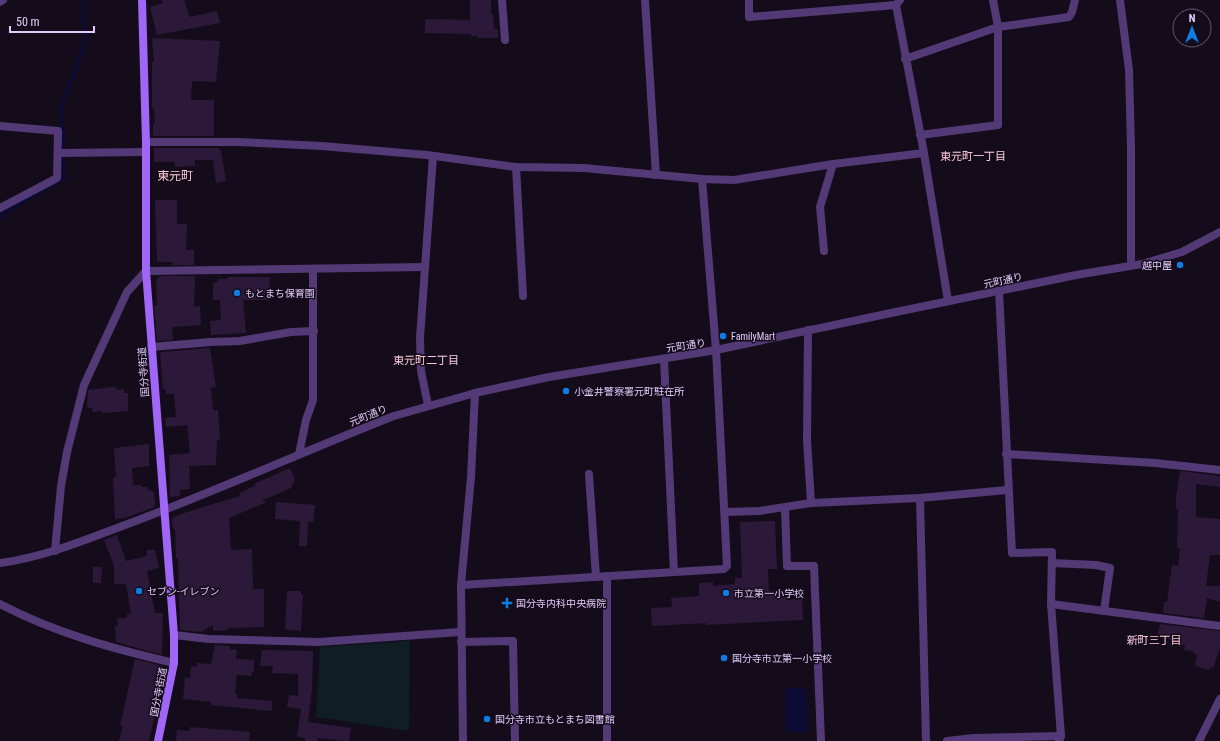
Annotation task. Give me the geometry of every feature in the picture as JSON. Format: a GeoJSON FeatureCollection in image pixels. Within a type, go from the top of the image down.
{"type":"FeatureCollection","features":[{"type":"Feature","properties":{"kind":"main road","name":"国分寺街道"},"geometry":{"type":"LineString","coordinates":[[142,3],[146,142],[146,271],[174,635],[174,664],[158,741]]}},
{"type":"Feature","properties":{"kind":"street"},"geometry":{"type":"LineString","coordinates":[[136,0],[142,3]]}},
{"type":"Feature","properties":{"kind":"street"},"geometry":{"type":"LineString","coordinates":[[502,0],[505,40]]}},
{"type":"Feature","properties":{"kind":"street"},"geometry":{"type":"LineString","coordinates":[[645,0],[656,175]]}},
{"type":"Feature","properties":{"kind":"street"},"geometry":{"type":"LineString","coordinates":[[749,0],[750,17],[898,3],[905,59],[924,153],[948,302]]}},
{"type":"Feature","properties":{"kind":"street"},"geometry":{"type":"LineString","coordinates":[[920,135],[998,126],[998,27],[993,0]]}},
{"type":"Feature","properties":{"kind":"street"},"geometry":{"type":"LineString","coordinates":[[905,59],[998,27],[1069,17],[1075,0]]}},
{"type":"Feature","properties":{"kind":"street"},"geometry":{"type":"LineString","coordinates":[[1120,0],[1128,70],[1131,147],[1131,265]]}},
{"type":"Feature","properties":{"kind":"street"},"geometry":{"type":"LineString","coordinates":[[0,126],[58,131],[57,178],[0,208]]}},
{"type":"Feature","properties":{"kind":"street"},"geometry":{"type":"LineString","coordinates":[[146,142],[254,142],[322,146],[433,156],[516,167],[584,168],[702,179],[734,180],[833,164],[924,153]]}},
{"type":"Feature","properties":{"kind":"street"},"geometry":{"type":"LineString","coordinates":[[58,153],[146,152]]}},
{"type":"Feature","properties":{"kind":"street"},"geometry":{"type":"LineString","coordinates":[[428,405],[421,365],[421,330],[433,156]]}},
{"type":"Feature","properties":{"kind":"street"},"geometry":{"type":"LineString","coordinates":[[824,251],[820,207],[833,164]]}},
{"type":"Feature","properties":{"kind":"street"},"geometry":{"type":"LineString","coordinates":[[516,167],[523,296]]}},
{"type":"Feature","properties":{"kind":"street"},"geometry":{"type":"LineString","coordinates":[[461,585],[724,569],[726,566],[725,512],[716,350],[702,179]]}},
{"type":"Feature","properties":{"kind":"street","name":"元町通り"},"geometry":{"type":"LineString","coordinates":[[0,563],[55,551],[164,510],[394,416],[428,405],[549,377],[716,350],[1131,265],[1182,252],[1218,236]]}},
{"type":"Feature","properties":{"kind":"street"},"geometry":{"type":"LineString","coordinates":[[55,551],[61,486],[72,430],[84,385],[127,292],[146,271],[425,267]]}},
{"type":"Feature","properties":{"kind":"street"},"geometry":{"type":"LineString","coordinates":[[299,454],[306,420],[313,400],[313,269]]}},
{"type":"Feature","properties":{"kind":"street"},"geometry":{"type":"LineString","coordinates":[[947,741],[974,738],[1060,738],[1051,604],[1052,552],[1012,553],[1007,490],[999,291]]}},
{"type":"Feature","properties":{"kind":"street"},"geometry":{"type":"LineString","coordinates":[[808,330],[807,440],[811,503]]}},
{"type":"Feature","properties":{"kind":"street"},"geometry":{"type":"LineString","coordinates":[[151,347],[211,342],[240,342],[291,332],[314,331]]}},
{"type":"Feature","properties":{"kind":"street"},"geometry":{"type":"LineString","coordinates":[[664,359],[674,572]]}},
{"type":"Feature","properties":{"kind":"street"},"geometry":{"type":"LineString","coordinates":[[463,741],[460,632],[461,585],[471,477],[475,393]]}},
{"type":"Feature","properties":{"kind":"street"},"geometry":{"type":"LineString","coordinates":[[1006,454],[1220,470]]}},
{"type":"Feature","properties":{"kind":"street"},"geometry":{"type":"LineString","coordinates":[[589,474],[596,577]]}},
{"type":"Feature","properties":{"kind":"street"},"geometry":{"type":"LineString","coordinates":[[725,512],[785,508],[811,503],[920,498],[1007,490]]}},
{"type":"Feature","properties":{"kind":"street"},"geometry":{"type":"LineString","coordinates":[[920,498],[926,741]]}},
{"type":"Feature","properties":{"kind":"street"},"geometry":{"type":"LineString","coordinates":[[785,508],[787,566],[814,566],[821,741]]}},
{"type":"Feature","properties":{"kind":"street"},"geometry":{"type":"LineString","coordinates":[[1052,563],[1096,565],[1110,568],[1104,611]]}},
{"type":"Feature","properties":{"kind":"street"},"geometry":{"type":"LineString","coordinates":[[606,741],[607,576]]}},
{"type":"Feature","properties":{"kind":"street"},"geometry":{"type":"LineString","coordinates":[[0,604],[22,616],[70,635],[115,649],[174,664]]}},
{"type":"Feature","properties":{"kind":"street"},"geometry":{"type":"LineString","coordinates":[[1051,604],[1220,626]]}},
{"type":"Feature","properties":{"kind":"street"},"geometry":{"type":"LineString","coordinates":[[174,635],[216,639],[319,642],[460,632]]}},
{"type":"Feature","properties":{"kind":"street"},"geometry":{"type":"LineString","coordinates":[[461,642],[513,641],[515,741]]}},
{"type":"Feature","properties":{"kind":"street"},"geometry":{"type":"LineString","coordinates":[[1199,741],[1220,699]]}},
{"type":"Feature","properties":{"kind":"shaded area"},"geometry":{"type":"Polygon","coordinates":[[[410,641],[409,731],[316,717],[320,647],[410,641]]]}},
{"type":"Feature","properties":{"kind":"shaded area"},"geometry":{"type":"Polygon","coordinates":[[[785,688],[806,688],[807,732],[786,732],[785,688]]]}},
{"type":"Feature","properties":{"kind":"building"},"geometry":{"type":"Polygon","coordinates":[[[162,0],[184,0],[190,17],[217,11],[220,23],[157,35],[150,7],[163,3],[162,0]]]}},
{"type":"Feature","properties":{"kind":"building"},"geometry":{"type":"Polygon","coordinates":[[[470,0],[491,0],[491,14],[493,14],[494,29],[498,29],[498,38],[478,38],[478,36],[471,36],[471,34],[425,33],[425,19],[470,20],[470,0]]]}},
{"type":"Feature","properties":{"kind":"building"},"geometry":{"type":"Polygon","coordinates":[[[152,38],[220,41],[216,82],[192,81],[191,100],[214,100],[214,136],[153,136],[153,124],[155,124],[154,108],[152,108],[152,62],[154,62],[152,38]]]}},
{"type":"Feature","properties":{"kind":"building"},"geometry":{"type":"Polygon","coordinates":[[[154,148],[219,148],[219,150],[221,150],[226,181],[216,183],[213,160],[195,160],[195,166],[175,167],[175,162],[154,162],[154,148]]]}},
{"type":"Feature","properties":{"kind":"building"},"geometry":{"type":"Polygon","coordinates":[[[155,200],[177,200],[177,224],[187,224],[186,250],[194,250],[194,265],[170,265],[174,262],[157,262],[155,200]]]}},
{"type":"Feature","properties":{"kind":"building"},"geometry":{"type":"Polygon","coordinates":[[[160,276],[195,276],[194,307],[200,306],[201,325],[172,327],[173,340],[157,341],[154,305],[157,305],[156,281],[160,276]]]}},
{"type":"Feature","properties":{"kind":"building"},"geometry":{"type":"Polygon","coordinates":[[[228,277],[270,277],[269,300],[243,300],[246,333],[211,335],[210,321],[221,320],[220,300],[213,300],[213,283],[218,281],[218,279],[228,279],[228,277]]]}},
{"type":"Feature","properties":{"kind":"building"},"geometry":{"type":"Polygon","coordinates":[[[210,348],[216,387],[211,388],[213,410],[218,410],[220,440],[217,440],[216,465],[189,466],[190,489],[180,490],[180,496],[170,497],[169,455],[190,453],[187,425],[166,427],[165,418],[176,417],[174,394],[166,394],[166,389],[163,389],[160,352],[210,348]]]}},
{"type":"Feature","properties":{"kind":"building"},"geometry":{"type":"Polygon","coordinates":[[[112,387],[117,388],[117,390],[124,389],[124,393],[128,393],[128,411],[102,413],[102,411],[93,412],[92,408],[87,407],[88,390],[112,387]]]}},
{"type":"Feature","properties":{"kind":"building"},"geometry":{"type":"Polygon","coordinates":[[[149,444],[149,466],[132,468],[133,485],[147,487],[148,490],[154,492],[155,505],[152,508],[125,518],[115,519],[113,477],[116,477],[114,448],[149,444]]]}},
{"type":"Feature","properties":{"kind":"building"},"geometry":{"type":"Polygon","coordinates":[[[290,468],[295,479],[291,488],[261,501],[267,502],[229,518],[231,550],[252,549],[253,589],[264,589],[264,627],[228,628],[228,630],[213,631],[213,625],[201,632],[180,630],[178,558],[176,558],[175,529],[173,529],[172,518],[240,496],[239,493],[255,486],[254,484],[290,468]]]}},
{"type":"Feature","properties":{"kind":"building"},"geometry":{"type":"Polygon","coordinates":[[[1180,471],[1220,476],[1220,487],[1196,484],[1196,517],[1220,519],[1220,555],[1210,555],[1206,586],[1220,586],[1220,602],[1207,598],[1204,618],[1163,613],[1164,602],[1167,602],[1172,565],[1178,566],[1180,548],[1177,548],[1178,509],[1176,509],[1176,498],[1180,471]]]}},
{"type":"Feature","properties":{"kind":"building"},"geometry":{"type":"Polygon","coordinates":[[[276,502],[315,505],[313,522],[308,522],[307,546],[299,546],[300,521],[275,519],[276,502]]]}},
{"type":"Feature","properties":{"kind":"building"},"geometry":{"type":"Polygon","coordinates":[[[775,521],[777,569],[768,569],[769,591],[787,590],[787,600],[802,599],[803,620],[652,626],[651,608],[672,607],[671,598],[699,596],[699,583],[713,582],[713,586],[735,584],[735,578],[742,578],[740,522],[775,521]]]}},
{"type":"Feature","properties":{"kind":"building"},"geometry":{"type":"Polygon","coordinates":[[[117,535],[126,561],[147,556],[147,550],[155,550],[159,568],[147,571],[155,613],[163,613],[162,655],[116,642],[115,626],[118,626],[117,618],[127,618],[127,614],[131,614],[126,584],[114,584],[114,565],[104,540],[117,535]]]}},
{"type":"Feature","properties":{"kind":"building"},"geometry":{"type":"Polygon","coordinates":[[[93,567],[102,567],[101,583],[93,583],[93,567]]]}},
{"type":"Feature","properties":{"kind":"building"},"geometry":{"type":"Polygon","coordinates":[[[287,591],[301,591],[301,595],[303,595],[301,631],[285,629],[287,591]]]}},
{"type":"Feature","properties":{"kind":"building"},"geometry":{"type":"Polygon","coordinates":[[[1160,624],[1220,631],[1220,648],[1213,668],[1210,667],[1209,670],[1195,666],[1197,655],[1193,653],[1193,651],[1184,650],[1185,645],[1171,642],[1171,640],[1157,636],[1160,624]]]}},
{"type":"Feature","properties":{"kind":"building"},"geometry":{"type":"Polygon","coordinates":[[[215,645],[230,646],[230,649],[237,650],[236,659],[254,660],[254,672],[252,672],[251,676],[237,675],[235,693],[237,694],[237,698],[272,701],[272,711],[211,705],[211,702],[183,699],[185,677],[190,678],[191,667],[197,666],[197,663],[211,664],[215,645]]]}},
{"type":"Feature","properties":{"kind":"building"},"geometry":{"type":"Polygon","coordinates":[[[262,650],[313,651],[312,689],[308,722],[351,728],[349,741],[317,738],[317,741],[305,741],[305,738],[297,737],[301,709],[287,707],[289,695],[298,696],[298,674],[272,673],[273,666],[260,666],[262,650]]]}},
{"type":"Feature","properties":{"kind":"building"},"geometry":{"type":"Polygon","coordinates":[[[135,659],[163,666],[160,680],[162,681],[149,741],[119,741],[123,726],[120,726],[135,659]]]}},
{"type":"Feature","properties":{"kind":"building"},"geometry":{"type":"Polygon","coordinates":[[[190,727],[250,732],[249,741],[176,741],[177,730],[190,731],[190,727]]]}},
{"type":"Feature","properties":{"kind":"waterway"},"geometry":{"type":"LineString","coordinates":[[0,219],[3,214],[64,178],[62,105],[87,36],[83,23],[84,0]]}},
{"type":"Feature","properties":{"kind":"place","name":"越中屋"},"geometry":{"type":"Point","coordinates":[1180,265]}},
{"type":"Feature","properties":{"kind":"place","name":"もとまち保育園"},"geometry":{"type":"Point","coordinates":[237,293]}},
{"type":"Feature","properties":{"kind":"place","name":"FamilyMart"},"geometry":{"type":"Point","coordinates":[723,336]}},
{"type":"Feature","properties":{"kind":"place","name":"小金井警察署元町駐在所"},"geometry":{"type":"Point","coordinates":[566,391]}},
{"type":"Feature","properties":{"kind":"place","name":"セブン-イレブン"},"geometry":{"type":"Point","coordinates":[139,591]}},
{"type":"Feature","properties":{"kind":"place","name":"市立第一小学校"},"geometry":{"type":"Point","coordinates":[726,593]}},
{"type":"Feature","properties":{"kind":"place","name":"国分寺内科中央病院"},"geometry":{"type":"Point","coordinates":[507,603]}},
{"type":"Feature","properties":{"kind":"place","name":"国分寺市立第一小学校"},"geometry":{"type":"Point","coordinates":[724,658]}},
{"type":"Feature","properties":{"kind":"place","name":"国分寺市立もとまち図書館"},"geometry":{"type":"Point","coordinates":[487,719]}},
{"type":"Feature","properties":{"kind":"district","name":"東元町一丁目"},"geometry":{"type":"Point","coordinates":[973,156]}},
{"type":"Feature","properties":{"kind":"district","name":"東元町"},"geometry":{"type":"Point","coordinates":[175,176]}},
{"type":"Feature","properties":{"kind":"district","name":"東元町二丁目"},"geometry":{"type":"Point","coordinates":[426,360]}},
{"type":"Feature","properties":{"kind":"district","name":"新町三丁目"},"geometry":{"type":"Point","coordinates":[1154,640]}}]}
